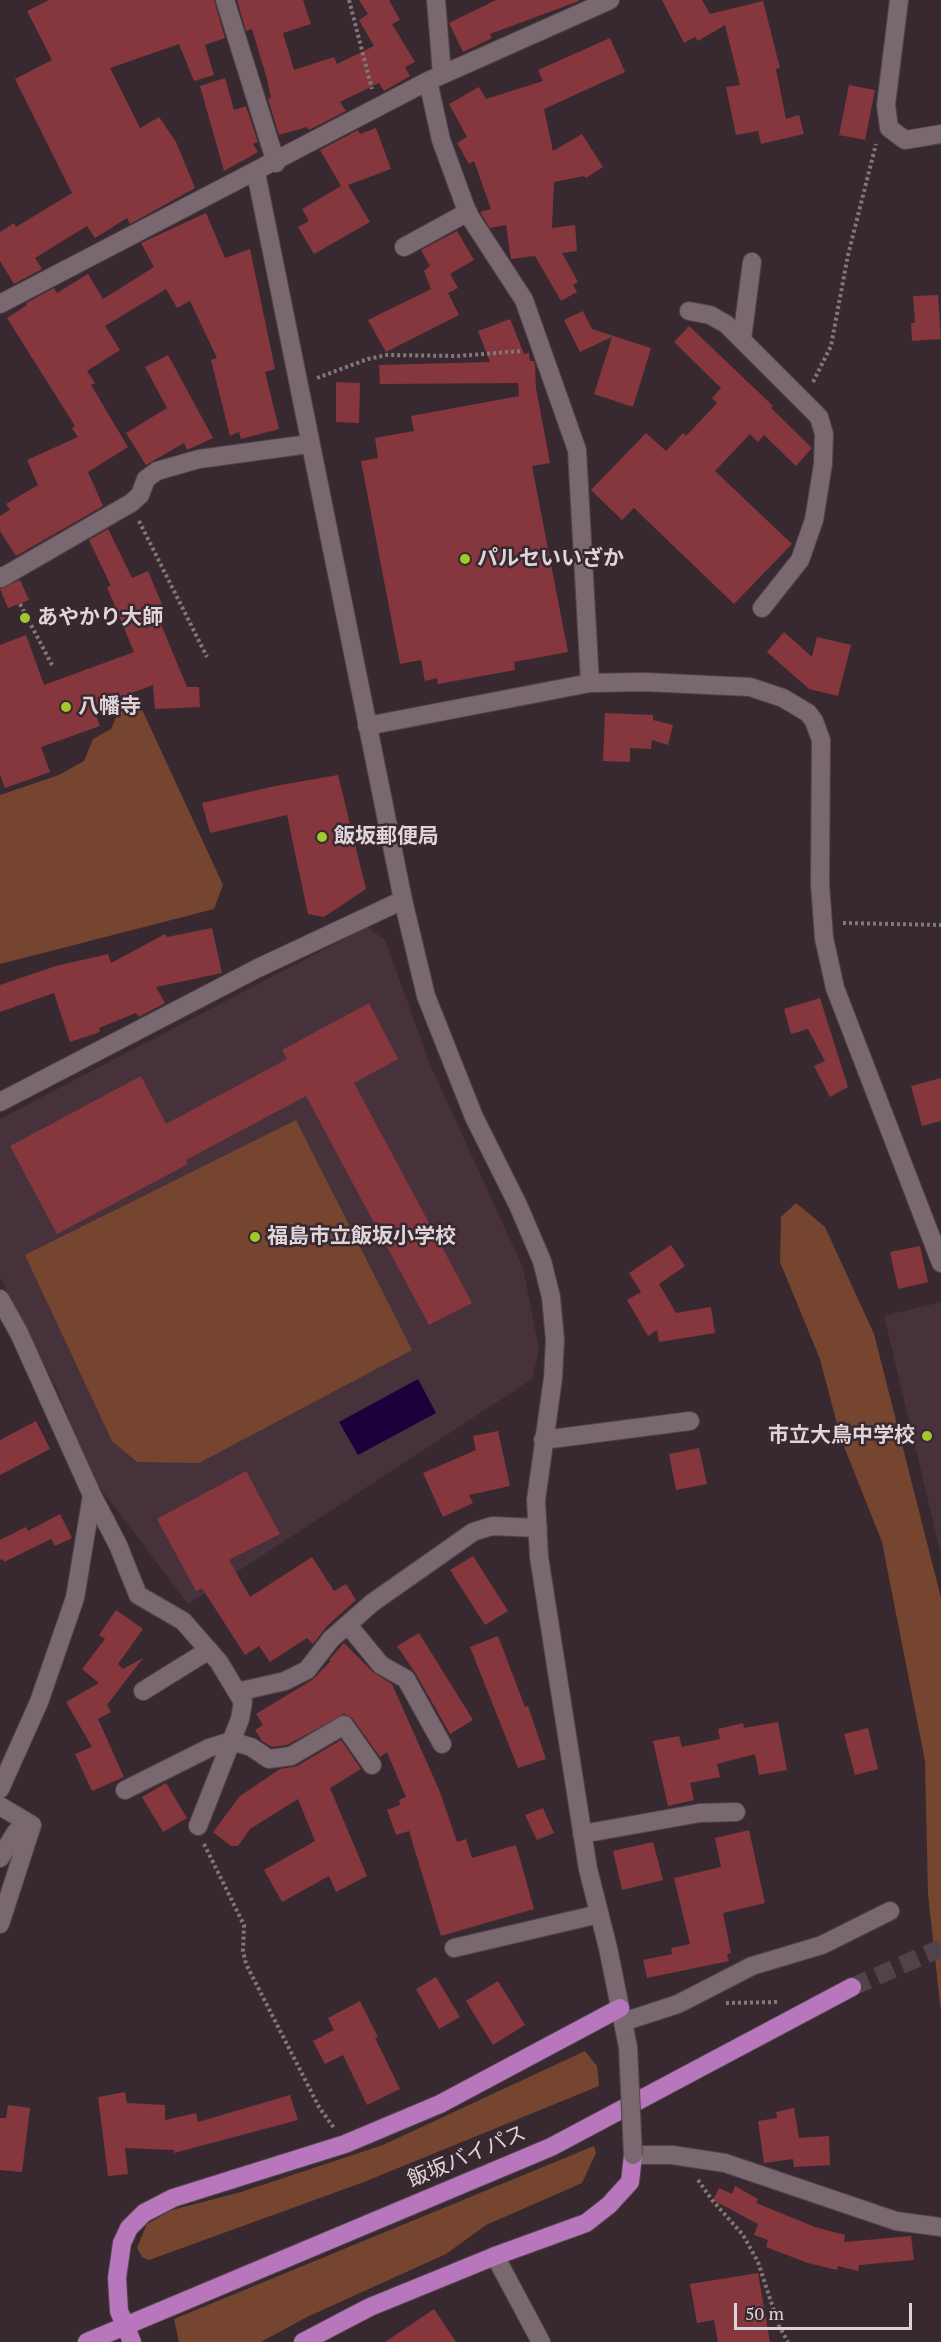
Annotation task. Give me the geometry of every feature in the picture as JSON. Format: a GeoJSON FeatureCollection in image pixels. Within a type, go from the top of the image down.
{"type":"FeatureCollection","features":[{"type":"Feature","properties":{"kind":"highway","name":"飯坂バイパス"},"geometry":{"type":"LineString","coordinates":[[88,2341],[127,2334],[551,2147],[852,1987]]}},
{"type":"Feature","properties":{"kind":"highway"},"geometry":{"type":"LineString","coordinates":[[127,2334],[116,2292],[118,2259],[129,2228],[137,2218],[173,2198],[345,2144],[440,2104],[621,2015]]}},
{"type":"Feature","properties":{"kind":"highway"},"geometry":{"type":"LineString","coordinates":[[303,2342],[370,2307],[495,2256],[586,2223],[609,2205],[630,2182],[633,2155]]}},
{"type":"Feature","properties":{"kind":"street"},"geometry":{"type":"LineString","coordinates":[[225,0],[276,163]]}},
{"type":"Feature","properties":{"kind":"street"},"geometry":{"type":"LineString","coordinates":[[436,0],[435,78],[441,140],[468,213],[524,300],[544,351],[577,450],[580,468],[590,683]]}},
{"type":"Feature","properties":{"kind":"street"},"geometry":{"type":"LineString","coordinates":[[0,304],[276,163],[435,78],[610,0]]}},
{"type":"Feature","properties":{"kind":"street"},"geometry":{"type":"LineString","coordinates":[[899,0],[886,105],[889,128],[905,140],[941,134]]}},
{"type":"Feature","properties":{"kind":"street"},"geometry":{"type":"LineString","coordinates":[[255,173],[403,900],[426,996],[474,1117],[518,1205],[538,1252],[551,1298],[555,1340],[554,1378],[543,1440],[536,1500],[538,1527],[549,1628],[582,1834],[628,2048],[633,2155],[725,2163],[896,2221],[941,2227]]}},
{"type":"Feature","properties":{"kind":"street"},"geometry":{"type":"LineString","coordinates":[[404,247],[468,213]]}},
{"type":"Feature","properties":{"kind":"street"},"geometry":{"type":"LineString","coordinates":[[742,339],[752,262]]}},
{"type":"Feature","properties":{"kind":"street"},"geometry":{"type":"LineString","coordinates":[[689,311],[710,315],[742,339],[804,399],[819,417],[824,434],[823,464],[814,520],[800,560],[762,608]]}},
{"type":"Feature","properties":{"kind":"street"},"geometry":{"type":"LineString","coordinates":[[0,576],[1,578],[131,503],[140,495],[146,479],[157,471],[199,459],[309,444]]}},
{"type":"Feature","properties":{"kind":"street"},"geometry":{"type":"LineString","coordinates":[[367,726],[590,683],[645,682],[750,687],[783,698],[808,713],[814,721],[821,740],[820,884],[823,922],[835,988],[941,1263]]}},
{"type":"Feature","properties":{"kind":"street"},"geometry":{"type":"LineString","coordinates":[[0,1102],[258,968],[403,900]]}},
{"type":"Feature","properties":{"kind":"street"},"geometry":{"type":"LineString","coordinates":[[0,1299],[19,1333],[92,1495],[118,1545],[138,1595],[183,1621],[208,1650],[243,1701],[231,1741],[198,1826]]}},
{"type":"Feature","properties":{"kind":"street"},"geometry":{"type":"LineString","coordinates":[[543,1440],[690,1421]]}},
{"type":"Feature","properties":{"kind":"street"},"geometry":{"type":"LineString","coordinates":[[0,1789],[39,1702],[75,1598],[92,1495]]}},
{"type":"Feature","properties":{"kind":"street"},"geometry":{"type":"LineString","coordinates":[[237,1692],[285,1681],[308,1670],[332,1639],[372,1603],[473,1532],[492,1526],[538,1527]]}},
{"type":"Feature","properties":{"kind":"street"},"geometry":{"type":"LineString","coordinates":[[348,1625],[381,1665],[406,1679],[442,1744]]}},
{"type":"Feature","properties":{"kind":"street"},"geometry":{"type":"LineString","coordinates":[[143,1691],[208,1650]]}},
{"type":"Feature","properties":{"kind":"street"},"geometry":{"type":"LineString","coordinates":[[125,1790],[209,1748],[231,1741],[251,1747],[268,1759],[291,1756],[344,1725],[372,1765]]}},
{"type":"Feature","properties":{"kind":"street"},"geometry":{"type":"LineString","coordinates":[[0,1806],[32,1825]]}},
{"type":"Feature","properties":{"kind":"street"},"geometry":{"type":"LineString","coordinates":[[582,1834],[700,1813],[736,1812]]}},
{"type":"Feature","properties":{"kind":"street"},"geometry":{"type":"LineString","coordinates":[[0,1858],[16,1832],[32,1825]]}},
{"type":"Feature","properties":{"kind":"street"},"geometry":{"type":"LineString","coordinates":[[0,1924],[32,1825]]}},
{"type":"Feature","properties":{"kind":"street"},"geometry":{"type":"LineString","coordinates":[[621,2015],[678,2004],[752,1966],[822,1945],[890,1911]]}},
{"type":"Feature","properties":{"kind":"street"},"geometry":{"type":"LineString","coordinates":[[454,1948],[599,1914]]}},
{"type":"Feature","properties":{"kind":"street"},"geometry":{"type":"LineString","coordinates":[[495,2256],[541,2342]]}},
{"type":"Feature","properties":{"kind":"path"},"geometry":{"type":"LineString","coordinates":[[349,0],[377,109]]}},
{"type":"Feature","properties":{"kind":"path"},"geometry":{"type":"LineString","coordinates":[[804,399],[831,346],[848,255],[877,140]]}},
{"type":"Feature","properties":{"kind":"path"},"geometry":{"type":"LineString","coordinates":[[297,386],[368,359],[387,355],[459,356],[544,351]]}},
{"type":"Feature","properties":{"kind":"path"},"geometry":{"type":"LineString","coordinates":[[131,503],[207,657]]}},
{"type":"Feature","properties":{"kind":"path"},"geometry":{"type":"LineString","coordinates":[[20,604],[52,665]]}},
{"type":"Feature","properties":{"kind":"path"},"geometry":{"type":"LineString","coordinates":[[823,922],[941,926]]}},
{"type":"Feature","properties":{"kind":"path"},"geometry":{"type":"LineString","coordinates":[[198,1826],[244,1924],[243,1951],[246,1964],[319,2107],[345,2144]]}},
{"type":"Feature","properties":{"kind":"path"},"geometry":{"type":"LineString","coordinates":[[722,2003],[788,2001]]}},
{"type":"Feature","properties":{"kind":"path"},"geometry":{"type":"LineString","coordinates":[[688,2158],[691,2169],[708,2194],[742,2235],[759,2262],[779,2326],[788,2342]]}},
{"type":"Feature","properties":{"kind":"shaded area"},"geometry":{"type":"Polygon","coordinates":[[[139,703],[223,885],[214,909],[0,964],[0,795],[59,775],[84,761],[93,739],[111,729],[120,708],[139,703]]]}},
{"type":"Feature","properties":{"kind":"shaded area","name":"福島市立飯坂小学校"},"geometry":{"type":"Polygon","coordinates":[[[367,927],[385,940],[429,1062],[523,1268],[539,1349],[532,1379],[188,1604],[91,1476],[58,1391],[0,1277],[0,1119],[367,927]]]}},
{"type":"Feature","properties":{"kind":"shaded area"},"geometry":{"type":"Polygon","coordinates":[[[296,1120],[412,1350],[199,1463],[137,1462],[112,1441],[25,1255],[296,1120]]]}},
{"type":"Feature","properties":{"kind":"shaded area"},"geometry":{"type":"Polygon","coordinates":[[[796,1203],[825,1227],[874,1334],[941,1598],[941,2012],[928,1894],[925,1761],[882,1542],[841,1439],[820,1359],[780,1262],[781,1217],[796,1203]]]}},
{"type":"Feature","properties":{"kind":"shaded area","name":"市立大鳥中学校"},"geometry":{"type":"Polygon","coordinates":[[[941,1302],[941,1555],[884,1316],[941,1302]]]}},
{"type":"Feature","properties":{"kind":"shaded area"},"geometry":{"type":"Polygon","coordinates":[[[418,1379],[436,1413],[358,1455],[339,1422],[418,1379]]]}},
{"type":"Feature","properties":{"kind":"shaded area"},"geometry":{"type":"Polygon","coordinates":[[[585,2051],[597,2066],[599,2086],[364,2182],[149,2260],[142,2257],[137,2248],[147,2224],[172,2210],[241,2192],[383,2145],[585,2051]]]}},
{"type":"Feature","properties":{"kind":"shaded area"},"geometry":{"type":"Polygon","coordinates":[[[594,2146],[596,2153],[582,2183],[486,2225],[446,2254],[307,2317],[261,2342],[179,2342],[174,2319],[594,2146]]]}},
{"type":"Feature","properties":{"kind":"building"},"geometry":{"type":"Polygon","coordinates":[[[49,0],[214,0],[225,38],[205,45],[214,75],[194,81],[179,44],[110,68],[140,128],[159,117],[176,142],[195,188],[130,224],[127,218],[95,238],[87,226],[35,258],[42,269],[14,284],[0,261],[0,232],[14,223],[16,227],[72,193],[15,79],[52,60],[27,11],[49,0]]]}},
{"type":"Feature","properties":{"kind":"building"},"geometry":{"type":"Polygon","coordinates":[[[237,0],[303,0],[311,24],[283,33],[294,70],[334,57],[337,64],[374,46],[359,20],[368,14],[359,0],[389,0],[400,20],[392,24],[415,62],[405,67],[410,76],[384,91],[379,83],[340,102],[346,111],[309,130],[307,127],[279,135],[268,99],[271,98],[267,79],[252,29],[246,31],[237,0]]]}},
{"type":"Feature","properties":{"kind":"building"},"geometry":{"type":"Polygon","coordinates":[[[496,0],[579,1],[490,34],[492,38],[463,52],[449,23],[496,0]]]}},
{"type":"Feature","properties":{"kind":"building"},"geometry":{"type":"Polygon","coordinates":[[[662,0],[702,0],[710,14],[763,1],[780,68],[776,69],[786,119],[799,115],[804,134],[761,144],[758,131],[736,135],[726,87],[740,85],[725,25],[698,41],[695,37],[684,43],[662,0]]]}},
{"type":"Feature","properties":{"kind":"building"},"geometry":{"type":"Polygon","coordinates":[[[610,38],[625,72],[544,109],[553,151],[582,134],[603,167],[586,178],[584,176],[554,182],[552,228],[575,225],[577,251],[562,253],[578,282],[573,285],[577,292],[561,301],[535,256],[511,259],[506,225],[490,228],[480,212],[491,209],[474,161],[469,164],[457,143],[467,137],[449,104],[479,87],[486,99],[543,81],[538,70],[610,38]]]}},
{"type":"Feature","properties":{"kind":"building"},"geometry":{"type":"Polygon","coordinates":[[[225,78],[234,110],[246,106],[258,142],[253,144],[258,152],[224,171],[200,86],[225,78]]]}},
{"type":"Feature","properties":{"kind":"building"},"geometry":{"type":"Polygon","coordinates":[[[849,85],[875,90],[865,140],[839,135],[849,85]]]}},
{"type":"Feature","properties":{"kind":"building"},"geometry":{"type":"Polygon","coordinates":[[[376,128],[391,169],[348,185],[370,222],[314,254],[298,227],[309,221],[302,209],[341,186],[320,150],[358,130],[360,134],[376,128]]]}},
{"type":"Feature","properties":{"kind":"building"},"geometry":{"type":"Polygon","coordinates":[[[206,213],[225,258],[250,249],[275,369],[265,372],[279,429],[241,439],[239,432],[230,436],[211,360],[217,358],[190,301],[177,308],[166,289],[105,326],[120,350],[87,371],[95,383],[91,385],[128,447],[88,472],[103,506],[16,556],[0,531],[0,516],[10,510],[6,504],[38,485],[27,460],[78,437],[72,428],[75,426],[7,318],[27,305],[26,303],[54,288],[57,293],[88,274],[103,299],[154,267],[141,243],[206,213]]]}},
{"type":"Feature","properties":{"kind":"building"},"geometry":{"type":"Polygon","coordinates":[[[457,231],[474,260],[450,274],[458,288],[448,293],[459,315],[386,352],[368,320],[431,289],[424,271],[430,266],[421,250],[457,231]]]}},
{"type":"Feature","properties":{"kind":"building"},"geometry":{"type":"Polygon","coordinates":[[[938,295],[941,339],[912,341],[911,323],[915,323],[913,296],[938,295]]]}},
{"type":"Feature","properties":{"kind":"building"},"geometry":{"type":"Polygon","coordinates":[[[583,311],[592,329],[651,348],[633,407],[594,394],[612,337],[580,352],[564,320],[583,311]]]}},
{"type":"Feature","properties":{"kind":"building","name":"パルセいいざか"},"geometry":{"type":"Polygon","coordinates":[[[510,319],[524,354],[529,353],[530,361],[534,361],[535,365],[536,388],[550,463],[532,466],[568,652],[514,662],[515,670],[438,684],[437,678],[425,681],[421,660],[400,664],[361,461],[378,458],[375,438],[414,431],[411,416],[519,396],[518,383],[380,384],[379,365],[490,362],[478,331],[510,319]]]}},
{"type":"Feature","properties":{"kind":"building"},"geometry":{"type":"Polygon","coordinates":[[[689,326],[773,406],[771,408],[812,448],[796,466],[764,435],[758,442],[750,434],[715,471],[792,544],[734,604],[634,508],[622,520],[591,490],[646,433],[666,451],[683,433],[686,436],[717,403],[712,398],[721,388],[674,342],[689,326]]]}},
{"type":"Feature","properties":{"kind":"building"},"geometry":{"type":"Polygon","coordinates":[[[168,355],[213,438],[187,450],[184,443],[146,465],[126,433],[167,408],[145,367],[168,355]]]}},
{"type":"Feature","properties":{"kind":"building"},"geometry":{"type":"Polygon","coordinates":[[[336,382],[360,383],[359,423],[336,422],[336,382]]]}},
{"type":"Feature","properties":{"kind":"building"},"geometry":{"type":"Polygon","coordinates":[[[108,529],[132,578],[148,571],[163,607],[155,610],[187,687],[199,687],[200,707],[155,709],[153,685],[93,707],[100,726],[41,747],[50,772],[5,788],[0,775],[0,645],[26,635],[44,685],[134,652],[107,587],[111,586],[89,540],[108,529]]]}},
{"type":"Feature","properties":{"kind":"building"},"geometry":{"type":"Polygon","coordinates":[[[20,580],[29,600],[8,608],[0,589],[20,580]]]}},
{"type":"Feature","properties":{"kind":"building"},"geometry":{"type":"Polygon","coordinates":[[[784,632],[812,657],[817,637],[851,645],[838,696],[809,689],[767,652],[784,632]]]}},
{"type":"Feature","properties":{"kind":"building"},"geometry":{"type":"Polygon","coordinates":[[[605,713],[653,715],[653,720],[673,725],[668,745],[652,740],[651,749],[630,748],[630,762],[603,761],[605,713]]]}},
{"type":"Feature","properties":{"kind":"building","name":"飯坂郵便局"},"geometry":{"type":"Polygon","coordinates":[[[338,775],[366,889],[324,917],[308,914],[287,815],[210,833],[202,803],[275,786],[338,775]]]}},
{"type":"Feature","properties":{"kind":"building"},"geometry":{"type":"Polygon","coordinates":[[[212,928],[222,973],[156,987],[165,1003],[139,1017],[136,1013],[99,1028],[100,1032],[70,1042],[54,993],[0,1012],[0,985],[56,966],[108,954],[111,963],[165,934],[167,937],[212,928]]]}},
{"type":"Feature","properties":{"kind":"building"},"geometry":{"type":"Polygon","coordinates":[[[820,998],[848,1087],[830,1097],[814,1066],[825,1061],[808,1029],[791,1034],[784,1009],[820,998]]]}},
{"type":"Feature","properties":{"kind":"building"},"geometry":{"type":"Polygon","coordinates":[[[369,1003],[398,1059],[354,1083],[472,1303],[429,1325],[306,1096],[186,1160],[188,1164],[57,1234],[10,1146],[141,1076],[166,1124],[287,1059],[282,1050],[369,1003]]]}},
{"type":"Feature","properties":{"kind":"building"},"geometry":{"type":"Polygon","coordinates":[[[941,1078],[941,1121],[922,1126],[911,1086],[941,1078]]]}},
{"type":"Feature","properties":{"kind":"building"},"geometry":{"type":"Polygon","coordinates":[[[671,1245],[685,1266],[659,1284],[676,1313],[711,1307],[715,1333],[659,1342],[657,1330],[648,1336],[627,1300],[641,1292],[629,1273],[671,1245]]]}},
{"type":"Feature","properties":{"kind":"building"},"geometry":{"type":"Polygon","coordinates":[[[920,1246],[928,1282],[898,1289],[890,1252],[920,1246]]]}},
{"type":"Feature","properties":{"kind":"building"},"geometry":{"type":"Polygon","coordinates":[[[36,1421],[50,1449],[0,1475],[0,1440],[36,1421]]]}},
{"type":"Feature","properties":{"kind":"building"},"geometry":{"type":"Polygon","coordinates":[[[498,1431],[510,1486],[469,1495],[473,1503],[443,1517],[423,1473],[476,1450],[473,1436],[498,1431]]]}},
{"type":"Feature","properties":{"kind":"building"},"geometry":{"type":"Polygon","coordinates":[[[699,1448],[707,1484],[676,1490],[669,1454],[699,1448]]]}},
{"type":"Feature","properties":{"kind":"building"},"geometry":{"type":"Polygon","coordinates":[[[246,1471],[280,1534],[229,1560],[250,1597],[312,1557],[334,1591],[346,1584],[356,1600],[327,1626],[313,1644],[307,1638],[270,1662],[259,1646],[245,1655],[202,1588],[196,1591],[157,1519],[246,1471]]]}},
{"type":"Feature","properties":{"kind":"building"},"geometry":{"type":"Polygon","coordinates":[[[60,1514],[72,1538],[55,1546],[51,1539],[4,1562],[3,1559],[0,1560],[0,1540],[26,1527],[28,1531],[60,1514]]]}},
{"type":"Feature","properties":{"kind":"building"},"geometry":{"type":"Polygon","coordinates":[[[473,1556],[508,1611],[485,1625],[450,1570],[473,1556]]]}},
{"type":"Feature","properties":{"kind":"building"},"geometry":{"type":"Polygon","coordinates":[[[116,1610],[143,1629],[118,1664],[123,1669],[143,1658],[107,1705],[111,1712],[98,1719],[124,1777],[92,1791],[75,1754],[92,1747],[66,1702],[99,1683],[82,1669],[105,1639],[99,1635],[116,1610]]]}},
{"type":"Feature","properties":{"kind":"building"},"geometry":{"type":"Polygon","coordinates":[[[419,1633],[473,1720],[450,1734],[416,1674],[397,1646],[419,1633]]]}},
{"type":"Feature","properties":{"kind":"building"},"geometry":{"type":"Polygon","coordinates":[[[498,1636],[525,1707],[528,1706],[546,1759],[518,1768],[470,1647],[498,1636]]]}},
{"type":"Feature","properties":{"kind":"building"},"geometry":{"type":"Polygon","coordinates":[[[344,1643],[373,1672],[392,1684],[440,1792],[457,1842],[466,1839],[472,1858],[516,1845],[534,1909],[441,1936],[409,1831],[396,1835],[387,1810],[400,1805],[399,1800],[406,1797],[387,1752],[380,1757],[353,1719],[344,1714],[287,1745],[272,1747],[262,1741],[255,1730],[263,1725],[256,1714],[312,1680],[331,1661],[329,1660],[344,1643]]]}},
{"type":"Feature","properties":{"kind":"building"},"geometry":{"type":"Polygon","coordinates":[[[778,1722],[787,1770],[759,1775],[755,1754],[717,1764],[720,1777],[690,1783],[694,1800],[668,1806],[653,1741],[679,1736],[682,1747],[720,1739],[718,1729],[743,1723],[744,1728],[778,1722]]]}},
{"type":"Feature","properties":{"kind":"building"},"geometry":{"type":"Polygon","coordinates":[[[868,1728],[878,1769],[855,1775],[844,1734],[868,1728]]]}},
{"type":"Feature","properties":{"kind":"building"},"geometry":{"type":"Polygon","coordinates":[[[341,1740],[361,1769],[330,1788],[367,1876],[336,1892],[329,1876],[282,1902],[264,1870],[315,1841],[298,1799],[250,1829],[238,1846],[231,1846],[213,1832],[240,1796],[280,1769],[297,1766],[341,1740]]]}},
{"type":"Feature","properties":{"kind":"building"},"geometry":{"type":"Polygon","coordinates":[[[166,1783],[187,1818],[163,1832],[142,1797],[166,1783]]]}},
{"type":"Feature","properties":{"kind":"building"},"geometry":{"type":"Polygon","coordinates":[[[543,1808],[554,1833],[537,1840],[525,1815],[543,1808]]]}},
{"type":"Feature","properties":{"kind":"building"},"geometry":{"type":"Polygon","coordinates":[[[749,1830],[765,1903],[723,1913],[731,1953],[727,1954],[729,1961],[647,1978],[643,1960],[672,1954],[671,1948],[690,1944],[674,1878],[721,1867],[715,1838],[749,1830]]]}},
{"type":"Feature","properties":{"kind":"building"},"geometry":{"type":"Polygon","coordinates":[[[653,1842],[663,1880],[622,1890],[613,1851],[653,1842]]]}},
{"type":"Feature","properties":{"kind":"building"},"geometry":{"type":"Polygon","coordinates":[[[436,1977],[460,2017],[439,2029],[416,1989],[436,1977]]]}},
{"type":"Feature","properties":{"kind":"building"},"geometry":{"type":"Polygon","coordinates":[[[498,1981],[525,2025],[493,2045],[466,2001],[498,1981]]]}},
{"type":"Feature","properties":{"kind":"building"},"geometry":{"type":"Polygon","coordinates":[[[360,2001],[400,2089],[367,2105],[343,2055],[325,2064],[313,2041],[334,2030],[328,2018],[360,2001]]]}},
{"type":"Feature","properties":{"kind":"building"},"geometry":{"type":"Polygon","coordinates":[[[125,2092],[127,2103],[165,2105],[165,2120],[196,2113],[198,2122],[290,2095],[298,2120],[174,2153],[174,2150],[125,2148],[128,2174],[108,2176],[98,2097],[125,2092]]]}},
{"type":"Feature","properties":{"kind":"building"},"geometry":{"type":"Polygon","coordinates":[[[8,2105],[30,2108],[22,2172],[0,2170],[0,2118],[6,2118],[8,2105]]]}},
{"type":"Feature","properties":{"kind":"building"},"geometry":{"type":"Polygon","coordinates":[[[794,2108],[799,2138],[829,2136],[830,2165],[794,2167],[793,2159],[764,2163],[758,2121],[777,2118],[776,2112],[794,2108]]]}},
{"type":"Feature","properties":{"kind":"building"},"geometry":{"type":"Polygon","coordinates":[[[735,2186],[758,2199],[756,2203],[815,2227],[845,2235],[844,2242],[911,2236],[914,2260],[859,2265],[858,2271],[838,2266],[837,2270],[808,2263],[766,2247],[768,2240],[754,2235],[758,2224],[713,2200],[719,2188],[732,2194],[735,2186]]]}},
{"type":"Feature","properties":{"kind":"building"},"geometry":{"type":"Polygon","coordinates":[[[758,2273],[770,2342],[718,2342],[714,2320],[697,2323],[690,2284],[758,2273]]]}},
{"type":"Feature","properties":{"kind":"building"},"geometry":{"type":"Polygon","coordinates":[[[434,2309],[456,2342],[385,2342],[434,2309]]]}},
{"type":"Feature","properties":{"kind":"tunnel"},"geometry":{"type":"LineString","coordinates":[[852,1987],[941,1948]]}},
{"type":"Feature","properties":{"kind":"place","name":"パルセいいざか"},"geometry":{"type":"Point","coordinates":[465,559]}},
{"type":"Feature","properties":{"kind":"place","name":"あやかり大師"},"geometry":{"type":"Point","coordinates":[25,618]}},
{"type":"Feature","properties":{"kind":"place","name":"八幡寺"},"geometry":{"type":"Point","coordinates":[66,707]}},
{"type":"Feature","properties":{"kind":"place","name":"飯坂郵便局"},"geometry":{"type":"Point","coordinates":[322,837]}},
{"type":"Feature","properties":{"kind":"place","name":"福島市立飯坂小学校"},"geometry":{"type":"Point","coordinates":[255,1237]}},
{"type":"Feature","properties":{"kind":"place","name":"市立大鳥中学校"},"geometry":{"type":"Point","coordinates":[927,1436]}}]}
